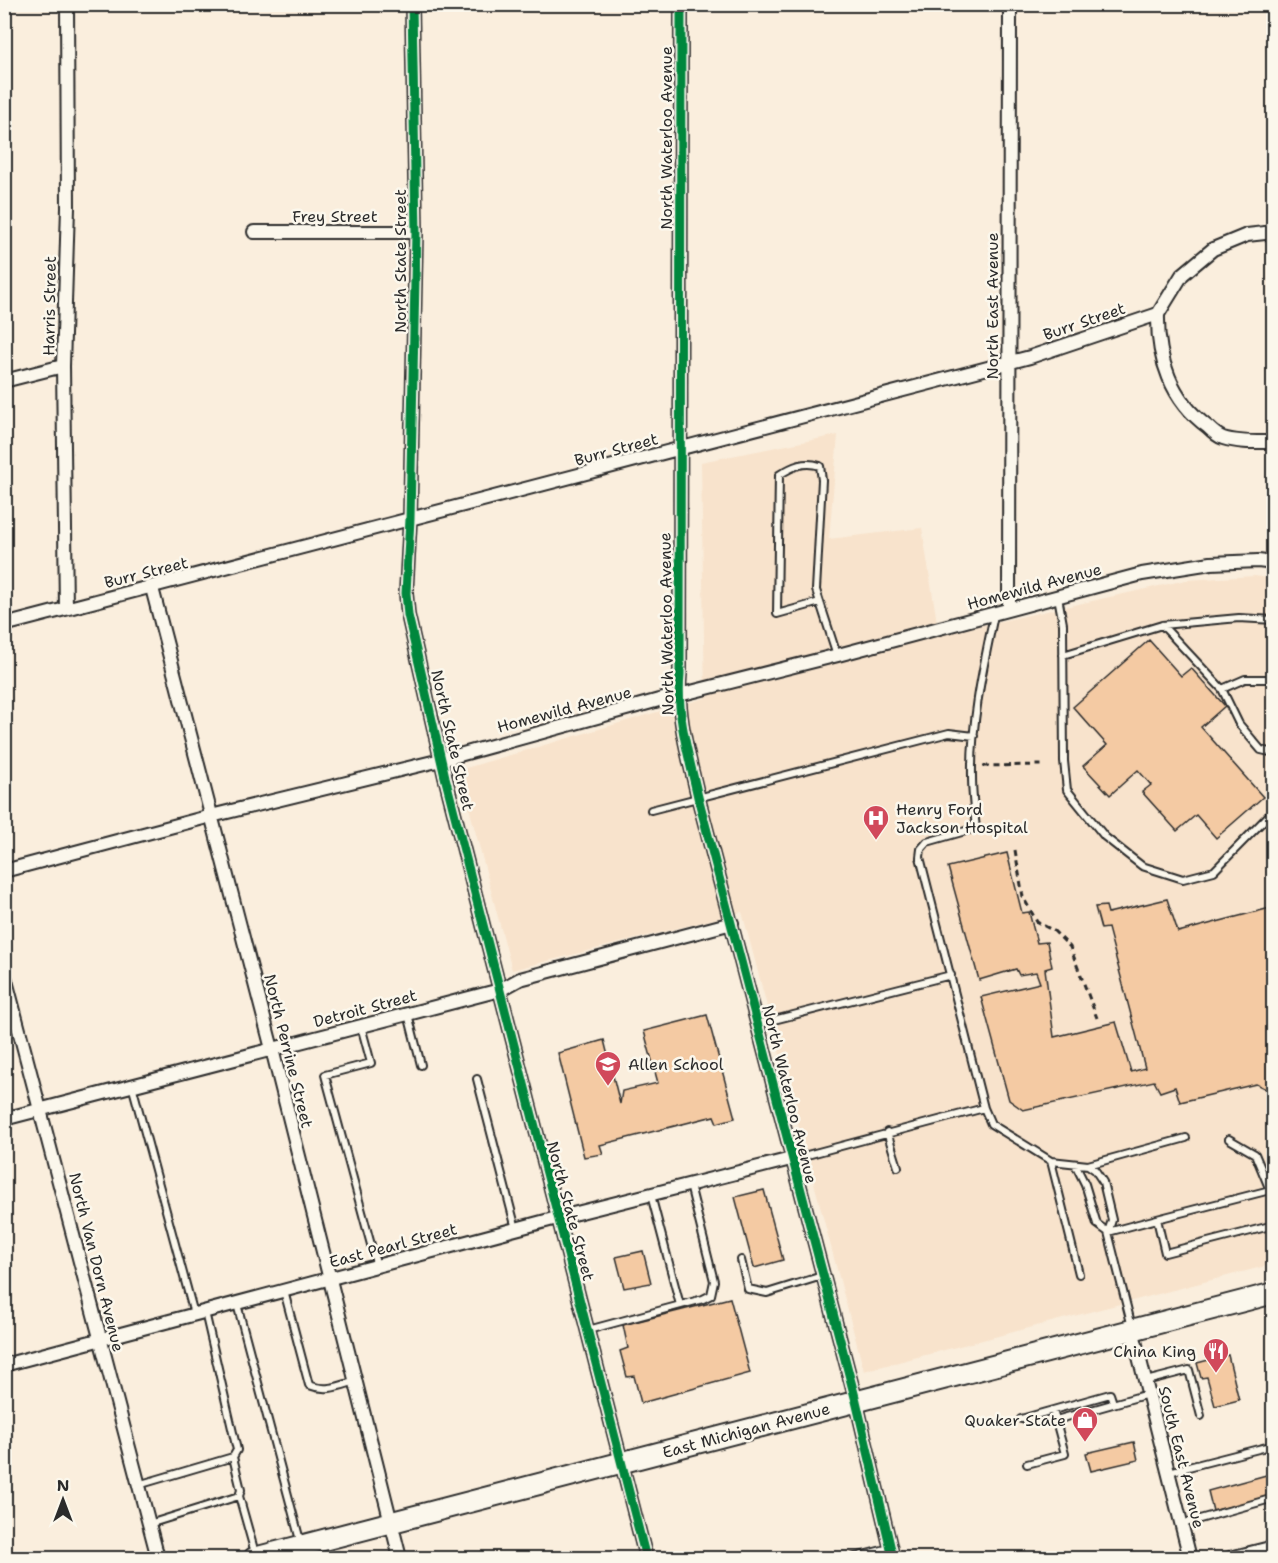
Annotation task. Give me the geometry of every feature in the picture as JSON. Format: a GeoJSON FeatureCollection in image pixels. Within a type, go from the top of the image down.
{"type":"FeatureCollection","features":[{"type":"Feature","properties":{"kind":"main road","name":"East Michigan Avenue"},"geometry":{"type":"LineString","coordinates":[[255,1558],[1274,1293]]}},
{"type":"Feature","properties":{"kind":"street","name":"Harris Street"},"geometry":{"type":"LineString","coordinates":[[66,609],[63,366],[68,208],[67,4]]}},
{"type":"Feature","properties":{"kind":"street","name":"North State Street"},"geometry":{"type":"LineString","coordinates":[[412,4],[416,232],[410,519],[406,593],[408,615],[441,760],[646,1558]]}},
{"type":"Feature","properties":{"kind":"street","name":"North Waterloo Avenue"},"geometry":{"type":"LineString","coordinates":[[681,4],[680,674],[678,696],[680,716],[698,797],[855,1401],[891,1553]]}},
{"type":"Feature","properties":{"kind":"street","name":"North East Avenue"},"geometry":{"type":"LineString","coordinates":[[1009,609],[1010,4]]}},
{"type":"Feature","properties":{"kind":"street","name":"Frey Street"},"geometry":{"type":"LineString","coordinates":[[254,232],[416,232]]}},
{"type":"Feature","properties":{"kind":"street"},"geometry":{"type":"LineString","coordinates":[[1274,232],[1247,235],[1228,241],[1213,249],[1182,275],[1158,314],[1157,338],[1162,358],[1181,402],[1201,423],[1221,437],[1248,442],[1274,442]]}},
{"type":"Feature","properties":{"kind":"street","name":"Burr Street"},"geometry":{"type":"LineString","coordinates":[[4,625],[1009,362],[1158,314]]}},
{"type":"Feature","properties":{"kind":"street"},"geometry":{"type":"LineString","coordinates":[[4,381],[63,366]]}},
{"type":"Feature","properties":{"kind":"street","name":"Homewild Avenue"},"geometry":{"type":"LineString","coordinates":[[4,871],[211,816],[441,760],[1143,574],[1211,563],[1258,561],[1274,563]]}},
{"type":"Feature","properties":{"kind":"street","name":"North Perrine Street"},"geometry":{"type":"LineString","coordinates":[[152,588],[357,1381],[400,1558]]}},
{"type":"Feature","properties":{"kind":"street","name":"Detroit Street"},"geometry":{"type":"LineString","coordinates":[[4,1119],[500,990],[520,979],[732,923]]}},
{"type":"Feature","properties":{"kind":"street","name":"North Van Dorn Avenue"},"geometry":{"type":"LineString","coordinates":[[4,973],[158,1558]]}},
{"type":"Feature","properties":{"kind":"street","name":"East Pearl Street"},"geometry":{"type":"LineString","coordinates":[[4,1365],[557,1218],[791,1159]]}},
{"type":"Feature","properties":{"kind":"street","name":"South East Avenue"},"geometry":{"type":"LineString","coordinates":[[1132,1329],[1190,1558]]}},
{"type":"Feature","properties":{"kind":"street"},"geometry":{"type":"LineString","coordinates":[[1230,1558],[1274,1547]]}},
{"type":"Feature","properties":{"kind":"lane"},"geometry":{"type":"LineString","coordinates":[[820,602],[777,614],[779,475],[790,468],[809,462],[820,466],[822,480],[816,590],[838,655]]}},
{"type":"Feature","properties":{"kind":"lane"},"geometry":{"type":"LineString","coordinates":[[1057,596],[1063,624],[1064,761],[1067,790],[1105,837],[1142,866],[1183,879],[1214,871],[1274,810]]}},
{"type":"Feature","properties":{"kind":"lane"},"geometry":{"type":"LineString","coordinates":[[994,615],[980,684],[974,736],[972,766],[976,828],[927,842],[921,849],[920,857],[984,1108],[991,1124],[1051,1161],[1088,1165],[1186,1138]]}},
{"type":"Feature","properties":{"kind":"lane"},"geometry":{"type":"LineString","coordinates":[[1063,655],[1162,625],[1239,618],[1274,620]]}},
{"type":"Feature","properties":{"kind":"lane"},"geometry":{"type":"LineString","coordinates":[[1162,625],[1222,689],[1239,724],[1261,750],[1274,753]]}},
{"type":"Feature","properties":{"kind":"lane"},"geometry":{"type":"LineString","coordinates":[[1222,689],[1245,679],[1274,679]]}},
{"type":"Feature","properties":{"kind":"lane"},"geometry":{"type":"LineString","coordinates":[[651,810],[949,733],[974,736]]}},
{"type":"Feature","properties":{"kind":"lane"},"geometry":{"type":"LineString","coordinates":[[757,1024],[951,975]]}},
{"type":"Feature","properties":{"kind":"lane"},"geometry":{"type":"LineString","coordinates":[[408,1013],[421,1065]]}},
{"type":"Feature","properties":{"kind":"lane"},"geometry":{"type":"LineString","coordinates":[[361,1026],[371,1063],[325,1076],[377,1266]]}},
{"type":"Feature","properties":{"kind":"lane"},"geometry":{"type":"LineString","coordinates":[[477,1079],[516,1229]]}},
{"type":"Feature","properties":{"kind":"lane"},"geometry":{"type":"LineString","coordinates":[[132,1085],[200,1314],[237,1450],[233,1457],[241,1490],[239,1496],[255,1558]]}},
{"type":"Feature","properties":{"kind":"lane"},"geometry":{"type":"LineString","coordinates":[[791,1159],[984,1108]]}},
{"type":"Feature","properties":{"kind":"lane"},"geometry":{"type":"LineString","coordinates":[[887,1132],[898,1167]]}},
{"type":"Feature","properties":{"kind":"lane"},"geometry":{"type":"LineString","coordinates":[[1108,1232],[1272,1190],[1255,1154],[1229,1138]]}},
{"type":"Feature","properties":{"kind":"lane"},"geometry":{"type":"LineString","coordinates":[[1051,1161],[1079,1274]]}},
{"type":"Feature","properties":{"kind":"lane"},"geometry":{"type":"LineString","coordinates":[[1075,1164],[1086,1184],[1097,1224],[1108,1232]]}},
{"type":"Feature","properties":{"kind":"lane"},"geometry":{"type":"LineString","coordinates":[[1088,1165],[1095,1170],[1103,1182],[1112,1220],[1108,1232],[1132,1329]]}},
{"type":"Feature","properties":{"kind":"lane"},"geometry":{"type":"LineString","coordinates":[[587,1330],[711,1295],[714,1281],[690,1185]]}},
{"type":"Feature","properties":{"kind":"lane"},"geometry":{"type":"LineString","coordinates":[[651,1194],[680,1305]]}},
{"type":"Feature","properties":{"kind":"lane"},"geometry":{"type":"LineString","coordinates":[[1157,1219],[1165,1253],[1274,1225]]}},
{"type":"Feature","properties":{"kind":"lane"},"geometry":{"type":"LineString","coordinates":[[741,1260],[748,1289],[767,1293],[822,1276]]}},
{"type":"Feature","properties":{"kind":"lane"},"geometry":{"type":"LineString","coordinates":[[284,1291],[309,1385],[326,1390],[357,1381]]}},
{"type":"Feature","properties":{"kind":"lane"},"geometry":{"type":"LineString","coordinates":[[237,1304],[302,1546]]}},
{"type":"Feature","properties":{"kind":"lane"},"geometry":{"type":"LineString","coordinates":[[1146,1381],[1189,1370],[1201,1416]]}},
{"type":"Feature","properties":{"kind":"lane"},"geometry":{"type":"LineString","coordinates":[[1021,1419],[1110,1394],[1113,1403]]}},
{"type":"Feature","properties":{"kind":"lane"},"geometry":{"type":"LineString","coordinates":[[1056,1420],[1149,1394]]}},
{"type":"Feature","properties":{"kind":"lane"},"geometry":{"type":"LineString","coordinates":[[1027,1464],[1065,1454],[1053,1410]]}},
{"type":"Feature","properties":{"kind":"lane"},"geometry":{"type":"LineString","coordinates":[[1169,1472],[1274,1445]]}},
{"type":"Feature","properties":{"kind":"lane"},"geometry":{"type":"LineString","coordinates":[[138,1485],[233,1457]]}},
{"type":"Feature","properties":{"kind":"lane"},"geometry":{"type":"LineString","coordinates":[[149,1524],[239,1496]]}},
{"type":"Feature","properties":{"kind":"lane"},"geometry":{"type":"LineString","coordinates":[[1182,1524],[1274,1498]]}},
{"type":"Feature","properties":{"kind":"lane"},"geometry":{"type":"LineString","coordinates":[[852,1558],[891,1553]]}},
{"type":"Feature","properties":{"kind":"path"},"geometry":{"type":"LineString","coordinates":[[972,766],[1042,765]]}},
{"type":"Feature","properties":{"kind":"path"},"geometry":{"type":"LineString","coordinates":[[1015,850],[1023,897],[1037,922],[1054,931],[1070,947],[1097,1018]]}},
{"type":"Feature","properties":{"kind":"shaded area","name":"Henry Ford Jackson Hospital"},"geometry":{"type":"Polygon","coordinates":[[[838,435],[829,539],[922,528],[939,635],[1186,580],[1255,576],[1273,579],[1273,1264],[864,1371],[742,912],[512,970],[459,770],[705,698],[701,462],[838,435]]]}},
{"type":"Feature","properties":{"kind":"building"},"geometry":{"type":"Polygon","coordinates":[[[1149,640],[1181,676],[1191,668],[1225,706],[1201,727],[1263,797],[1216,838],[1196,815],[1177,831],[1142,792],[1151,785],[1138,770],[1110,795],[1083,766],[1107,745],[1073,707],[1149,640]]]}},
{"type":"Feature","properties":{"kind":"building"},"geometry":{"type":"Polygon","coordinates":[[[1007,853],[1022,913],[1029,912],[1037,943],[1047,942],[1052,967],[1045,969],[1054,1037],[1116,1022],[1131,1072],[1145,1068],[1108,928],[1101,929],[1095,907],[1106,906],[1108,913],[1167,899],[1178,932],[1274,907],[1274,1093],[1256,1084],[1180,1102],[1175,1087],[1160,1092],[1154,1081],[1023,1110],[1009,1100],[981,997],[1040,983],[1036,972],[1019,975],[1016,969],[979,980],[948,867],[1007,853]]]}},
{"type":"Feature","properties":{"kind":"building"},"geometry":{"type":"Polygon","coordinates":[[[1274,870],[1274,900],[1267,872],[1274,870]]]}},
{"type":"Feature","properties":{"kind":"building"},"geometry":{"type":"Polygon","coordinates":[[[707,1015],[735,1118],[717,1123],[714,1116],[600,1145],[603,1154],[584,1157],[558,1053],[604,1040],[620,1104],[622,1091],[658,1083],[644,1031],[707,1015]]]}},
{"type":"Feature","properties":{"kind":"building"},"geometry":{"type":"Polygon","coordinates":[[[764,1190],[783,1260],[754,1268],[735,1197],[764,1190]]]}},
{"type":"Feature","properties":{"kind":"building"},"geometry":{"type":"Polygon","coordinates":[[[643,1251],[651,1283],[624,1288],[616,1257],[643,1251]]]}},
{"type":"Feature","properties":{"kind":"building"},"geometry":{"type":"Polygon","coordinates":[[[730,1298],[750,1373],[641,1403],[634,1376],[627,1377],[620,1351],[628,1348],[623,1325],[730,1298]]]}},
{"type":"Feature","properties":{"kind":"building"},"geometry":{"type":"Polygon","coordinates":[[[1228,1355],[1239,1400],[1215,1406],[1207,1377],[1201,1378],[1197,1363],[1228,1355]]]}},
{"type":"Feature","properties":{"kind":"building"},"geometry":{"type":"Polygon","coordinates":[[[1134,1442],[1138,1460],[1091,1471],[1086,1453],[1134,1442]]]}},
{"type":"Feature","properties":{"kind":"building"},"geometry":{"type":"Polygon","coordinates":[[[1270,1474],[1274,1495],[1213,1511],[1208,1491],[1270,1474]]]}},
{"type":"Feature","properties":{"kind":"cycle path"},"geometry":{"type":"LineString","coordinates":[[412,4],[416,232],[410,519],[406,593],[408,615],[445,777],[646,1558]]}},
{"type":"Feature","properties":{"kind":"cycle path"},"geometry":{"type":"LineString","coordinates":[[681,4],[679,690],[682,721],[698,797],[856,1401],[893,1558]]}},
{"type":"Feature","properties":{"kind":"place","name":"Henry Ford Jackson Hospital"},"geometry":{"type":"Point","coordinates":[876,841]}},
{"type":"Feature","properties":{"kind":"place","name":"Allen School"},"geometry":{"type":"Point","coordinates":[608,1087]}},
{"type":"Feature","properties":{"kind":"place","name":"China King"},"geometry":{"type":"Point","coordinates":[1216,1374]}},
{"type":"Feature","properties":{"kind":"place","name":"Quaker State"},"geometry":{"type":"Point","coordinates":[1085,1443]}}]}
